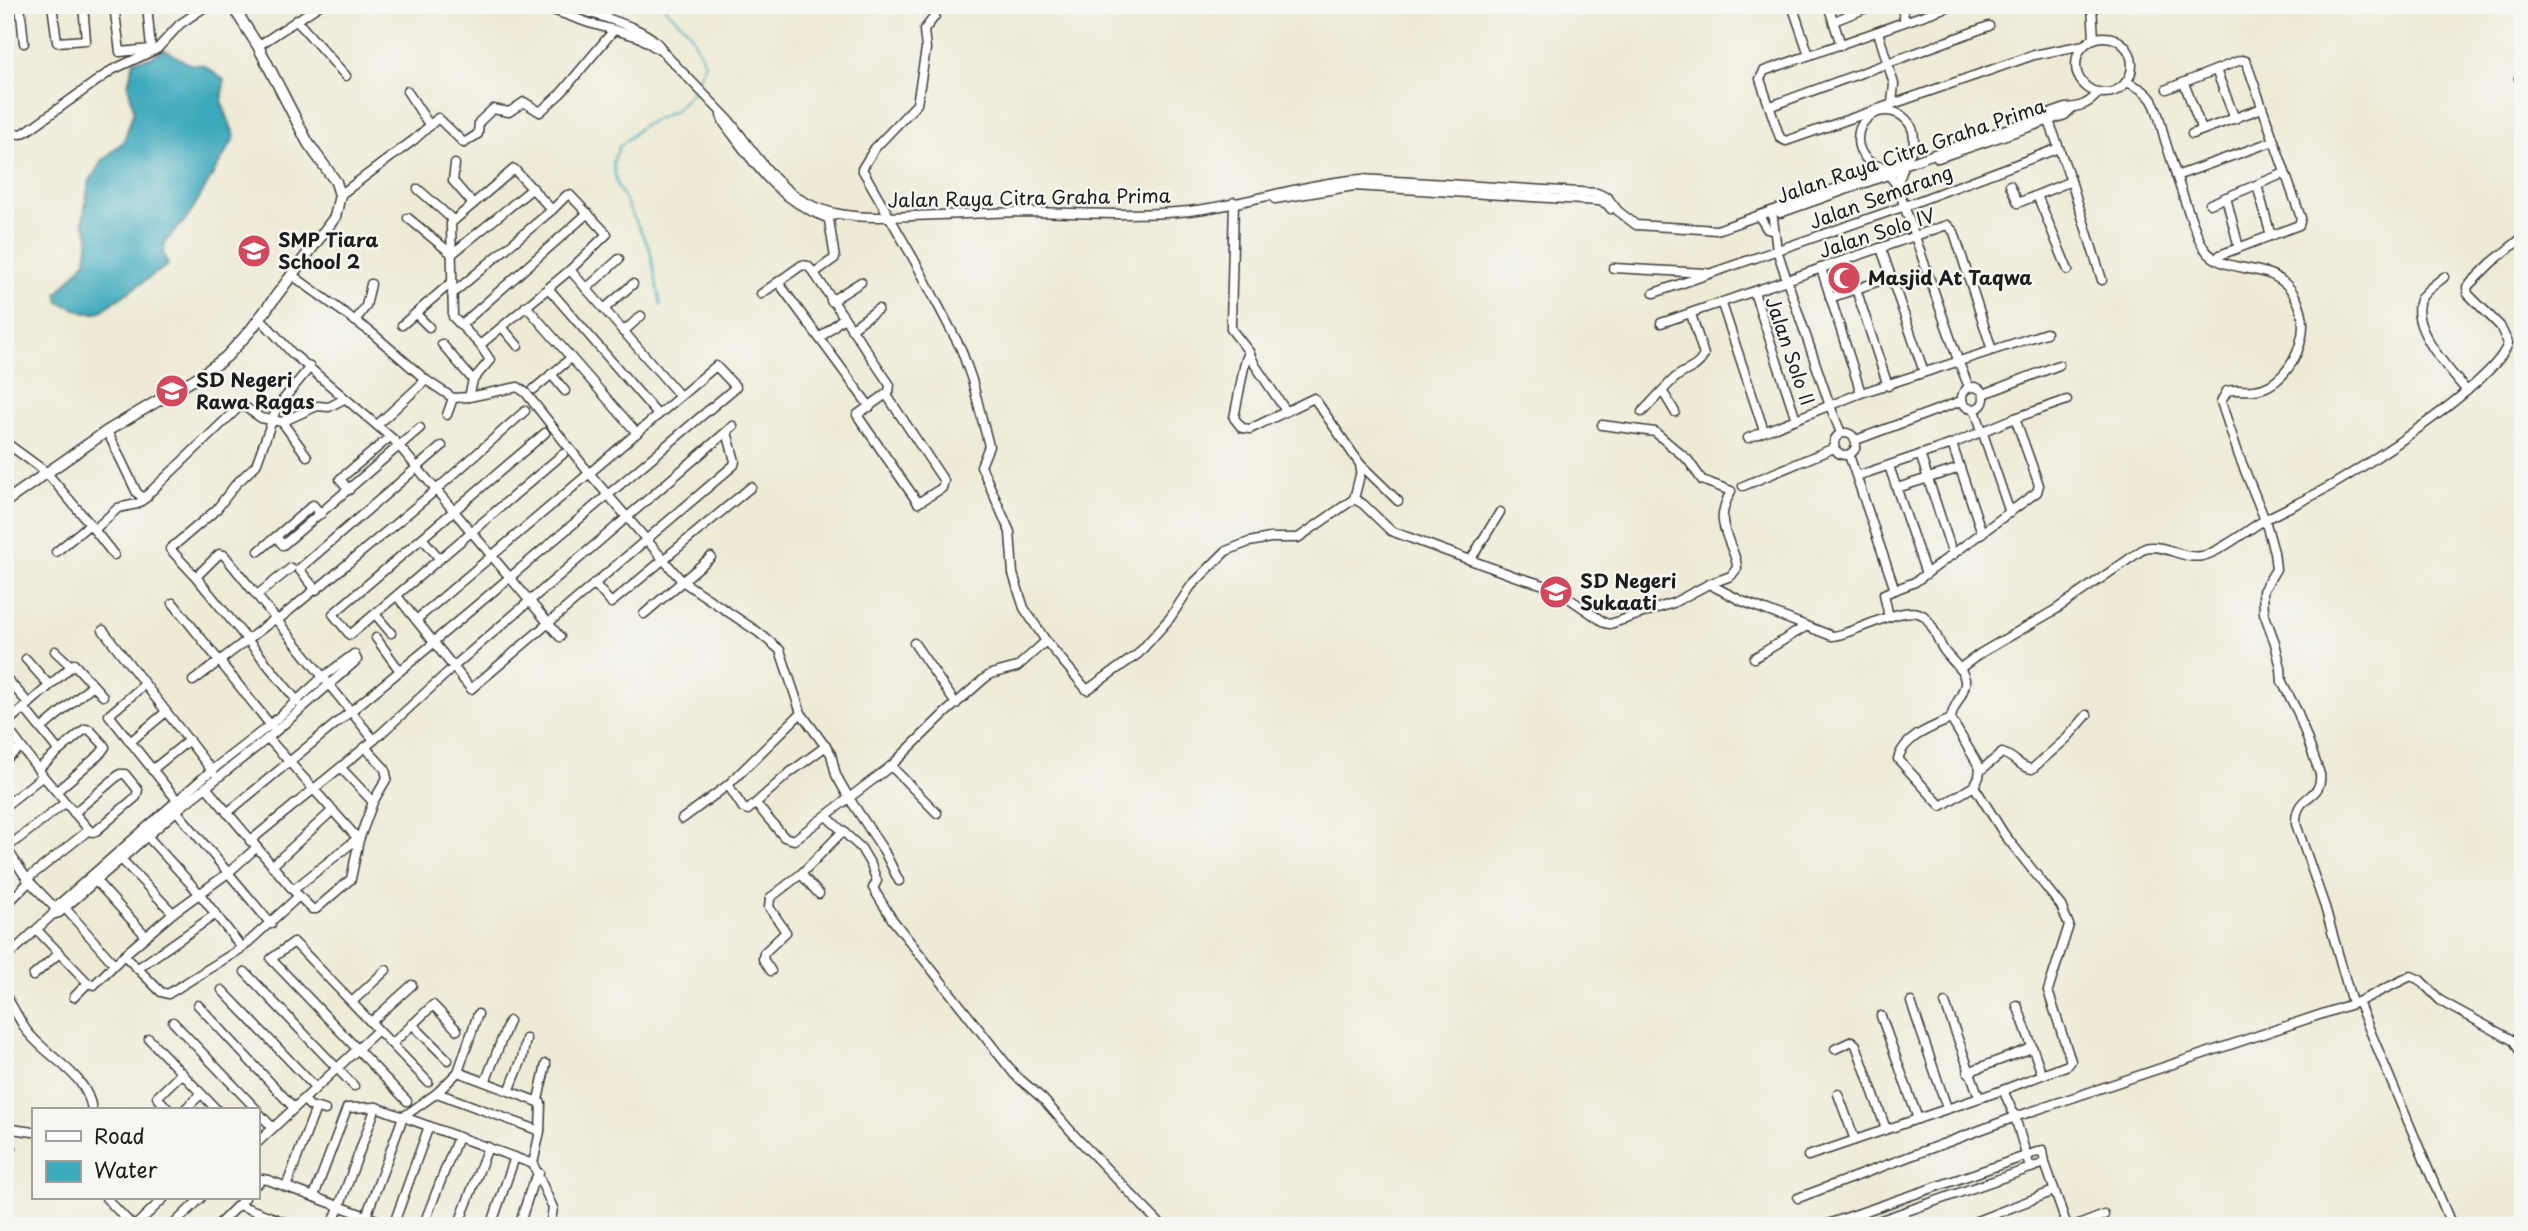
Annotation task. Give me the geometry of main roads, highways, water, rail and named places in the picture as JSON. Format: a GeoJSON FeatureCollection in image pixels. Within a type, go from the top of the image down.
{"type":"FeatureCollection","features":[{"type":"Feature","properties":{"kind":"water"},"geometry":{"type":"Polygon","coordinates":[[[164,49],[189,64],[203,65],[224,80],[222,103],[235,137],[188,217],[166,241],[163,253],[168,265],[98,313],[86,313],[59,302],[57,294],[86,261],[89,235],[83,221],[89,182],[102,161],[124,141],[134,110],[128,85],[134,60],[150,58],[164,49]]]}},
{"type":"Feature","properties":{"kind":"waterway"},"geometry":{"type":"LineString","coordinates":[[662,5],[690,32],[705,63],[698,82]]}},
{"type":"Feature","properties":{"kind":"waterway"},"geometry":{"type":"LineString","coordinates":[[661,306],[650,249],[617,185],[613,162],[619,147],[642,126],[674,111],[694,90]]}},
{"type":"Feature","properties":{"kind":"place","name":"SMP Tiara School 2"},"geometry":{"type":"Point","coordinates":[254,251]}},
{"type":"Feature","properties":{"kind":"place","name":"Masjid At Taqwa"},"geometry":{"type":"Point","coordinates":[1844,278]}},
{"type":"Feature","properties":{"kind":"place","name":"SD Negeri Rawa Ragas"},"geometry":{"type":"Point","coordinates":[172,391]}},
{"type":"Feature","properties":{"kind":"place","name":"SD Negeri Sukaati"},"geometry":{"type":"Point","coordinates":[1556,592]}}]}
